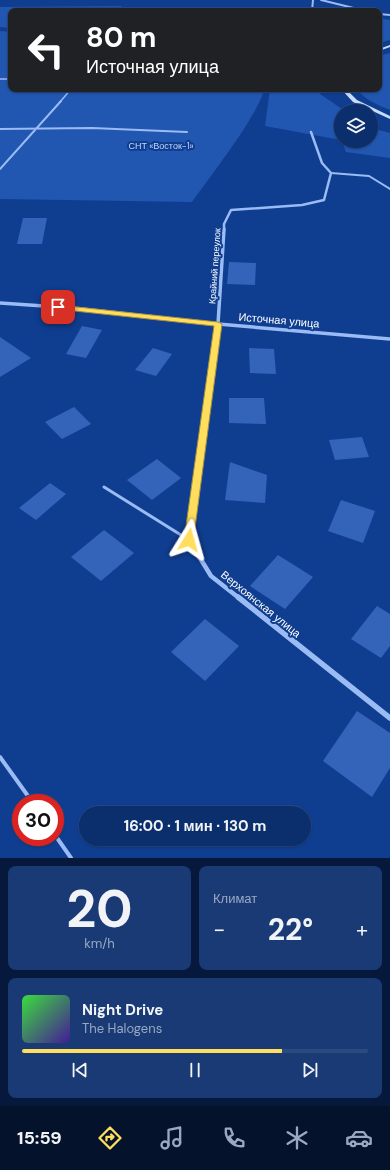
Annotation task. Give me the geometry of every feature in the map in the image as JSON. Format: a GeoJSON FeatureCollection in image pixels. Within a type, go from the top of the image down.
{"type":"FeatureCollection","features":[{"type":"Feature","properties":{"kind":"main road"},"geometry":{"type":"LineString","coordinates":[[346,92],[355,101],[366,108],[390,118]]}},
{"type":"Feature","properties":{"kind":"street"},"geometry":{"type":"LineString","coordinates":[[321,0],[354,8]]}},
{"type":"Feature","properties":{"kind":"street"},"geometry":{"type":"LineString","coordinates":[[311,132],[322,163],[331,173]]}},
{"type":"Feature","properties":{"kind":"street","name":"Крайний переулок"},"geometry":{"type":"LineString","coordinates":[[218,324],[224,224],[231,210],[247,207],[314,204],[324,200],[331,173]]}},
{"type":"Feature","properties":{"kind":"street","name":"Источная улица"},"geometry":{"type":"LineString","coordinates":[[0,303],[73,308],[218,324],[390,339]]}},
{"type":"Feature","properties":{"kind":"street"},"geometry":{"type":"LineString","coordinates":[[189,540],[218,324]]}},
{"type":"Feature","properties":{"kind":"street","name":"Верхоянская улица"},"geometry":{"type":"LineString","coordinates":[[189,540],[211,576],[390,718]]}},
{"type":"Feature","properties":{"kind":"lane"},"geometry":{"type":"LineString","coordinates":[[0,169],[68,92]]}},
{"type":"Feature","properties":{"kind":"lane"},"geometry":{"type":"LineString","coordinates":[[0,129],[92,128],[187,132]]}},
{"type":"Feature","properties":{"kind":"lane"},"geometry":{"type":"LineString","coordinates":[[331,173],[360,174],[376,178],[390,189]]}},
{"type":"Feature","properties":{"kind":"lane"},"geometry":{"type":"LineString","coordinates":[[104,487],[189,540]]}},
{"type":"Feature","properties":{"kind":"lane"},"geometry":{"type":"LineString","coordinates":[[0,757],[27,794]]}},
{"type":"Feature","properties":{"kind":"lane"},"geometry":{"type":"LineString","coordinates":[[63,846],[71,858]]}},
{"type":"Feature","properties":{"kind":"green space"},"geometry":{"type":"Polygon","coordinates":[[[122,6],[120,8],[8,8],[8,28],[0,27],[0,7],[122,6]]]}},
{"type":"Feature","properties":{"kind":"green space"},"geometry":{"type":"Polygon","coordinates":[[[382,19],[390,20],[390,40],[382,42],[382,19]]]}},
{"type":"Feature","properties":{"kind":"green space","name":"СНТ «Восток-1»"},"geometry":{"type":"Polygon","coordinates":[[[0,31],[8,32],[8,92],[263,92],[244,129],[192,202],[0,199],[0,31]]]}},
{"type":"Feature","properties":{"kind":"green space"},"geometry":{"type":"Polygon","coordinates":[[[390,53],[390,110],[372,102],[359,92],[382,92],[382,55],[390,53]]]}},
{"type":"Feature","properties":{"kind":"green space"},"geometry":{"type":"Polygon","coordinates":[[[270,92],[320,92],[320,94],[335,104],[334,139],[265,126],[270,92]]]}},
{"type":"Feature","properties":{"kind":"green space"},"geometry":{"type":"Polygon","coordinates":[[[378,130],[390,133],[390,158],[346,152],[345,148],[378,148],[378,130]]]}},
{"type":"Feature","properties":{"kind":"building"},"geometry":{"type":"Polygon","coordinates":[[[23,218],[47,218],[42,244],[17,244],[23,218]]]}},
{"type":"Feature","properties":{"kind":"building"},"geometry":{"type":"Polygon","coordinates":[[[229,262],[256,263],[255,285],[227,284],[229,262]]]}},
{"type":"Feature","properties":{"kind":"building"},"geometry":{"type":"Polygon","coordinates":[[[82,326],[102,330],[86,358],[66,354],[82,326]]]}},
{"type":"Feature","properties":{"kind":"building"},"geometry":{"type":"Polygon","coordinates":[[[0,337],[31,358],[0,377],[0,337]]]}},
{"type":"Feature","properties":{"kind":"building"},"geometry":{"type":"Polygon","coordinates":[[[153,348],[172,354],[156,376],[135,370],[153,348]]]}},
{"type":"Feature","properties":{"kind":"building"},"geometry":{"type":"Polygon","coordinates":[[[249,348],[274,349],[276,374],[250,373],[249,348]]]}},
{"type":"Feature","properties":{"kind":"building"},"geometry":{"type":"Polygon","coordinates":[[[229,398],[264,398],[266,424],[229,423],[229,398]]]}},
{"type":"Feature","properties":{"kind":"building"},"geometry":{"type":"Polygon","coordinates":[[[74,407],[91,424],[62,439],[45,422],[74,407]]]}},
{"type":"Feature","properties":{"kind":"building"},"geometry":{"type":"Polygon","coordinates":[[[362,437],[369,457],[335,460],[329,440],[362,437]]]}},
{"type":"Feature","properties":{"kind":"building"},"geometry":{"type":"Polygon","coordinates":[[[157,459],[181,478],[152,500],[127,480],[157,459]]]}},
{"type":"Feature","properties":{"kind":"building"},"geometry":{"type":"Polygon","coordinates":[[[230,462],[267,475],[265,503],[225,500],[230,462]]]}},
{"type":"Feature","properties":{"kind":"building"},"geometry":{"type":"Polygon","coordinates":[[[50,483],[66,494],[36,520],[19,508],[50,483]]]}},
{"type":"Feature","properties":{"kind":"building"},"geometry":{"type":"Polygon","coordinates":[[[341,500],[375,511],[363,543],[328,531],[341,500]]]}},
{"type":"Feature","properties":{"kind":"building"},"geometry":{"type":"Polygon","coordinates":[[[104,530],[134,553],[101,581],[71,557],[104,530]]]}},
{"type":"Feature","properties":{"kind":"building"},"geometry":{"type":"Polygon","coordinates":[[[278,555],[313,577],[285,609],[250,586],[278,555]]]}},
{"type":"Feature","properties":{"kind":"building"},"geometry":{"type":"Polygon","coordinates":[[[377,606],[390,614],[390,646],[381,658],[351,639],[377,606]]]}},
{"type":"Feature","properties":{"kind":"building"},"geometry":{"type":"Polygon","coordinates":[[[205,619],[239,646],[205,681],[171,652],[205,619]]]}},
{"type":"Feature","properties":{"kind":"building"},"geometry":{"type":"Polygon","coordinates":[[[357,711],[390,733],[390,768],[372,797],[323,761],[357,711]]]}},
{"type":"Feature","properties":{"kind":"route"},"geometry":{"type":"LineString","coordinates":[[58,307],[218,324],[189,540]]}}]}
